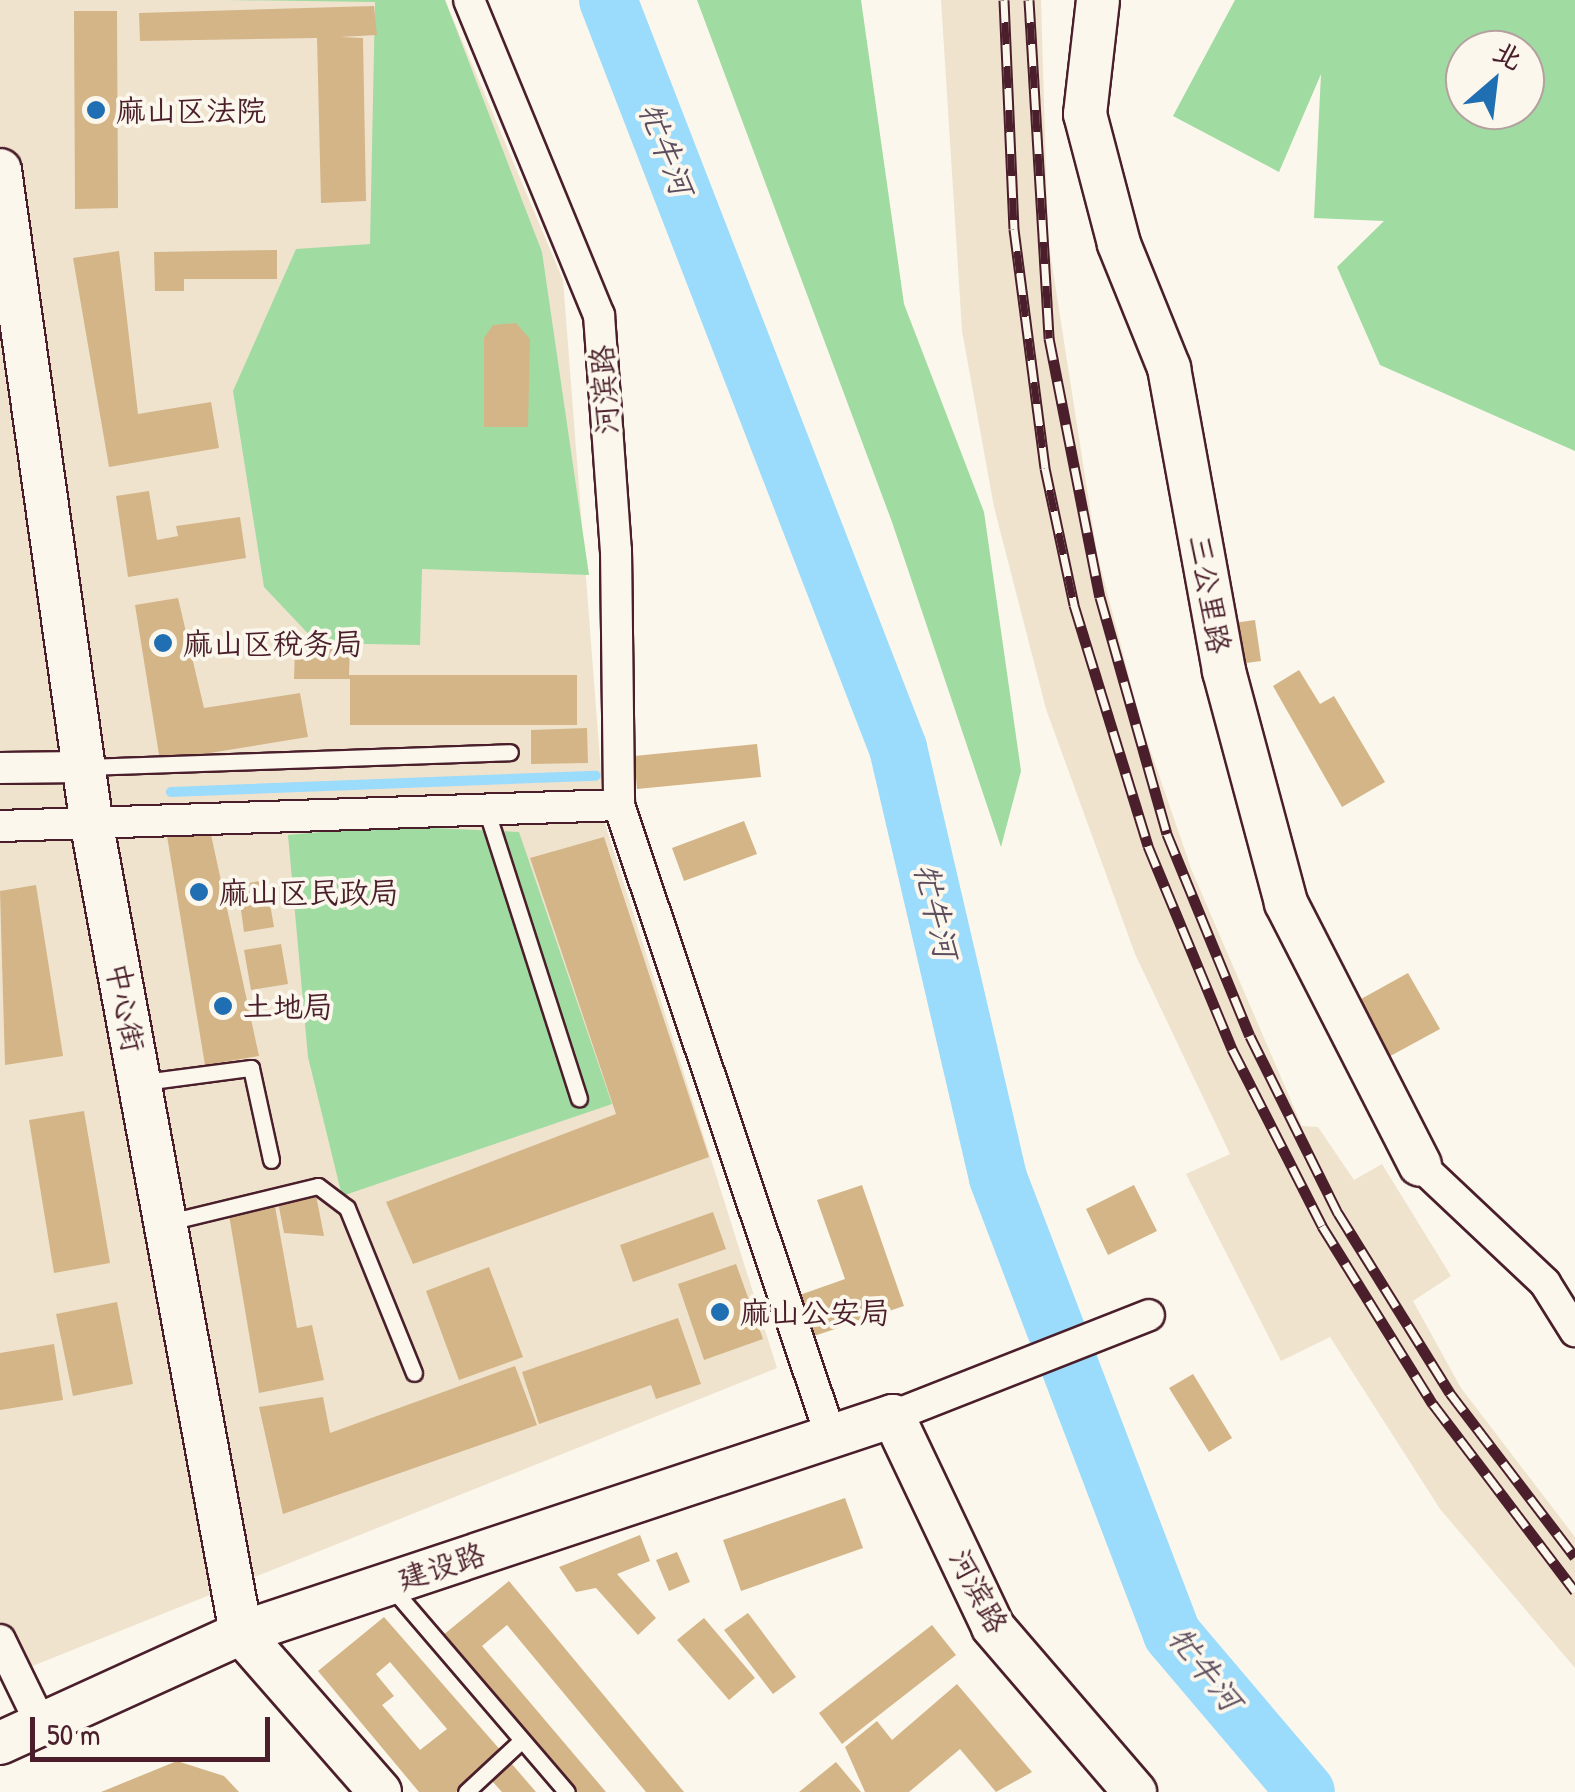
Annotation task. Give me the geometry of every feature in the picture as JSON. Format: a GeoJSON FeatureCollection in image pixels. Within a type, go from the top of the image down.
{"type":"FeatureCollection","features":[{"type":"Feature","properties":{"kind":"main road","name":"三公里路"},"geometry":{"type":"LineString","coordinates":[[1098,0],[1086,114],[1119,244],[1169,368],[1224,671],[1286,903],[1420,1164]]}},
{"type":"Feature","properties":{"kind":"main road","name":"中心街"},"geometry":{"type":"LineString","coordinates":[[0,170],[13,350],[92,826],[241,1633]]}},
{"type":"Feature","properties":{"kind":"main road","name":"建设路"},"geometry":{"type":"LineString","coordinates":[[0,1743],[241,1633],[893,1416]]}},
{"type":"Feature","properties":{"kind":"main road","name":"河滨路"},"geometry":{"type":"LineString","coordinates":[[893,1416],[993,1627],[1136,1792]]}},
{"type":"Feature","properties":{"kind":"main road"},"geometry":{"type":"LineString","coordinates":[[241,1633],[380,1792]]}},
{"type":"Feature","properties":{"kind":"street","name":"河滨路"},"geometry":{"type":"LineString","coordinates":[[469,0],[599,316],[616,550],[619,805],[830,1437]]}},
{"type":"Feature","properties":{"kind":"street"},"geometry":{"type":"LineString","coordinates":[[0,768],[82,767]]}},
{"type":"Feature","properties":{"kind":"street"},"geometry":{"type":"LineString","coordinates":[[0,826],[92,826],[619,805]]}},
{"type":"Feature","properties":{"kind":"street"},"geometry":{"type":"LineString","coordinates":[[1420,1164],[1545,1283],[1575,1331]]}},
{"type":"Feature","properties":{"kind":"street"},"geometry":{"type":"LineString","coordinates":[[893,1416],[1149,1315]]}},
{"type":"Feature","properties":{"kind":"street"},"geometry":{"type":"LineString","coordinates":[[0,1640],[42,1724]]}},
{"type":"Feature","properties":{"kind":"lane"},"geometry":{"type":"LineString","coordinates":[[82,767],[510,752]]}},
{"type":"Feature","properties":{"kind":"lane"},"geometry":{"type":"LineString","coordinates":[[486,809],[579,1098]]}},
{"type":"Feature","properties":{"kind":"lane"},"geometry":{"type":"LineString","coordinates":[[140,1082],[251,1068],[271,1160]]}},
{"type":"Feature","properties":{"kind":"lane"},"geometry":{"type":"LineString","coordinates":[[165,1223],[318,1186],[347,1208],[414,1374]]}},
{"type":"Feature","properties":{"kind":"lane"},"geometry":{"type":"LineString","coordinates":[[388,1584],[567,1792]]}},
{"type":"Feature","properties":{"kind":"lane"},"geometry":{"type":"LineString","coordinates":[[466,1792],[522,1740]]}},
{"type":"Feature","properties":{"kind":"shaded area"},"geometry":{"type":"Polygon","coordinates":[[[0,0],[445,0],[563,280],[605,824],[777,1368],[30,1667],[0,1622],[0,0]]]}},
{"type":"Feature","properties":{"kind":"shaded area"},"geometry":{"type":"Polygon","coordinates":[[[941,0],[1041,0],[1048,239],[1097,553],[1141,723],[1192,871],[1302,1126],[1318,1127],[1354,1180],[1382,1164],[1451,1276],[1413,1301],[1461,1388],[1575,1537],[1575,1668],[1440,1509],[1330,1337],[1281,1361],[1186,1174],[1230,1154],[1135,954],[1046,709],[994,507],[962,331],[941,0]]]}},
{"type":"Feature","properties":{"kind":"green space"},"geometry":{"type":"Polygon","coordinates":[[[227,0],[445,0],[542,252],[589,575],[422,569],[420,645],[317,643],[264,587],[233,391],[296,249],[370,244],[375,2],[227,0]]]}},
{"type":"Feature","properties":{"kind":"green space"},"geometry":{"type":"Polygon","coordinates":[[[697,0],[861,0],[904,304],[984,512],[1021,771],[1001,847],[892,522],[697,0]]]}},
{"type":"Feature","properties":{"kind":"green space"},"geometry":{"type":"Polygon","coordinates":[[[1235,0],[1575,0],[1575,451],[1380,365],[1337,267],[1384,221],[1314,218],[1321,74],[1279,172],[1173,116],[1235,0]]]}},
{"type":"Feature","properties":{"kind":"green space"},"geometry":{"type":"Polygon","coordinates":[[[388,826],[519,832],[612,1104],[342,1196],[308,1057],[288,835],[388,826]]]}},
{"type":"Feature","properties":{"kind":"building"},"geometry":{"type":"Polygon","coordinates":[[[374,6],[377,35],[340,37],[363,38],[366,201],[321,203],[317,38],[140,41],[139,13],[374,6]]]}},
{"type":"Feature","properties":{"kind":"building","name":"麻山区法院"},"geometry":{"type":"Polygon","coordinates":[[[74,11],[117,11],[118,208],[75,209],[74,11]]]}},
{"type":"Feature","properties":{"kind":"building"},"geometry":{"type":"Polygon","coordinates":[[[277,250],[277,279],[184,279],[184,291],[155,291],[154,252],[277,250]]]}},
{"type":"Feature","properties":{"kind":"building"},"geometry":{"type":"Polygon","coordinates":[[[119,251],[138,414],[211,402],[219,448],[109,467],[73,258],[119,251]]]}},
{"type":"Feature","properties":{"kind":"building"},"geometry":{"type":"Polygon","coordinates":[[[516,323],[530,339],[528,427],[484,427],[484,338],[493,325],[516,323]]]}},
{"type":"Feature","properties":{"kind":"building"},"geometry":{"type":"Polygon","coordinates":[[[149,491],[157,540],[178,536],[176,526],[240,517],[246,558],[128,577],[116,496],[149,491]]]}},
{"type":"Feature","properties":{"kind":"building","name":"麻山区税务局"},"geometry":{"type":"Polygon","coordinates":[[[178,598],[204,708],[300,693],[308,737],[160,761],[135,605],[178,598]]]}},
{"type":"Feature","properties":{"kind":"building"},"geometry":{"type":"Polygon","coordinates":[[[1255,620],[1261,661],[1232,665],[1226,624],[1255,620]]]}},
{"type":"Feature","properties":{"kind":"building"},"geometry":{"type":"Polygon","coordinates":[[[295,648],[350,649],[349,675],[577,675],[577,725],[350,725],[350,679],[294,679],[295,648]]]}},
{"type":"Feature","properties":{"kind":"building"},"geometry":{"type":"Polygon","coordinates":[[[1299,670],[1320,704],[1334,696],[1385,782],[1342,807],[1273,686],[1299,670]]]}},
{"type":"Feature","properties":{"kind":"building"},"geometry":{"type":"Polygon","coordinates":[[[587,728],[588,763],[531,764],[531,730],[587,728]]]}},
{"type":"Feature","properties":{"kind":"building"},"geometry":{"type":"Polygon","coordinates":[[[757,744],[761,777],[637,789],[634,756],[757,744]]]}},
{"type":"Feature","properties":{"kind":"building"},"geometry":{"type":"Polygon","coordinates":[[[744,821],[757,854],[684,881],[672,848],[744,821]]]}},
{"type":"Feature","properties":{"kind":"building"},"geometry":{"type":"Polygon","coordinates":[[[210,830],[259,1056],[205,1065],[167,836],[210,830]]]}},
{"type":"Feature","properties":{"kind":"building"},"geometry":{"type":"Polygon","coordinates":[[[604,837],[709,1157],[413,1264],[386,1202],[616,1114],[530,858],[604,837]]]}},
{"type":"Feature","properties":{"kind":"building"},"geometry":{"type":"Polygon","coordinates":[[[266,880],[274,927],[244,932],[240,903],[228,905],[224,887],[266,880]]]}},
{"type":"Feature","properties":{"kind":"building"},"geometry":{"type":"Polygon","coordinates":[[[36,885],[63,1056],[5,1065],[0,891],[36,885]]]}},
{"type":"Feature","properties":{"kind":"building"},"geometry":{"type":"Polygon","coordinates":[[[281,944],[288,984],[251,990],[244,950],[281,944]]]}},
{"type":"Feature","properties":{"kind":"building"},"geometry":{"type":"Polygon","coordinates":[[[1408,973],[1440,1029],[1383,1060],[1352,1004],[1408,973]]]}},
{"type":"Feature","properties":{"kind":"building"},"geometry":{"type":"Polygon","coordinates":[[[84,1111],[110,1263],[54,1273],[29,1120],[84,1111]]]}},
{"type":"Feature","properties":{"kind":"building"},"geometry":{"type":"Polygon","coordinates":[[[862,1185],[904,1306],[808,1338],[794,1297],[845,1279],[817,1200],[862,1185]]]}},
{"type":"Feature","properties":{"kind":"building"},"geometry":{"type":"Polygon","coordinates":[[[1134,1185],[1157,1231],[1108,1255],[1086,1209],[1134,1185]]]}},
{"type":"Feature","properties":{"kind":"building"},"geometry":{"type":"Polygon","coordinates":[[[316,1195],[324,1236],[284,1233],[278,1202],[316,1195]]]}},
{"type":"Feature","properties":{"kind":"building"},"geometry":{"type":"Polygon","coordinates":[[[274,1201],[297,1328],[312,1325],[324,1380],[259,1393],[228,1209],[274,1201]]]}},
{"type":"Feature","properties":{"kind":"building"},"geometry":{"type":"Polygon","coordinates":[[[713,1212],[726,1249],[633,1282],[620,1245],[713,1212]]]}},
{"type":"Feature","properties":{"kind":"building","name":"麻山公安局"},"geometry":{"type":"Polygon","coordinates":[[[736,1264],[763,1339],[704,1360],[678,1284],[736,1264]]]}},
{"type":"Feature","properties":{"kind":"building"},"geometry":{"type":"Polygon","coordinates":[[[489,1267],[523,1357],[459,1380],[426,1291],[489,1267]]]}},
{"type":"Feature","properties":{"kind":"building"},"geometry":{"type":"Polygon","coordinates":[[[117,1302],[133,1384],[73,1396],[56,1314],[117,1302]]]}},
{"type":"Feature","properties":{"kind":"building"},"geometry":{"type":"Polygon","coordinates":[[[678,1318],[701,1384],[656,1399],[651,1385],[539,1424],[522,1372],[678,1318]]]}},
{"type":"Feature","properties":{"kind":"building"},"geometry":{"type":"Polygon","coordinates":[[[54,1344],[63,1400],[0,1410],[0,1353],[54,1344]]]}},
{"type":"Feature","properties":{"kind":"building"},"geometry":{"type":"Polygon","coordinates":[[[515,1366],[537,1425],[283,1514],[259,1407],[323,1397],[330,1433],[515,1366]]]}},
{"type":"Feature","properties":{"kind":"building"},"geometry":{"type":"Polygon","coordinates":[[[1193,1374],[1232,1438],[1209,1452],[1169,1388],[1193,1374]]]}},
{"type":"Feature","properties":{"kind":"building"},"geometry":{"type":"Polygon","coordinates":[[[845,1498],[863,1548],[741,1591],[723,1540],[845,1498]]]}},
{"type":"Feature","properties":{"kind":"building"},"geometry":{"type":"Polygon","coordinates":[[[640,1535],[650,1561],[617,1574],[656,1618],[638,1635],[596,1588],[576,1592],[559,1567],[640,1535]]]}},
{"type":"Feature","properties":{"kind":"building"},"geometry":{"type":"Polygon","coordinates":[[[677,1552],[690,1582],[669,1591],[656,1560],[677,1552]]]}},
{"type":"Feature","properties":{"kind":"building"},"geometry":{"type":"Polygon","coordinates":[[[509,1581],[684,1792],[646,1792],[507,1625],[482,1646],[606,1792],[575,1792],[442,1636],[509,1581]]]}},
{"type":"Feature","properties":{"kind":"building"},"geometry":{"type":"Polygon","coordinates":[[[748,1613],[796,1677],[773,1694],[724,1630],[748,1613]]]}},
{"type":"Feature","properties":{"kind":"building"},"geometry":{"type":"Polygon","coordinates":[[[384,1617],[502,1752],[456,1792],[419,1792],[318,1671],[384,1617]],[[390,1662],[376,1674],[394,1696],[382,1705],[420,1750],[447,1729],[390,1662]]]}},
{"type":"Feature","properties":{"kind":"building"},"geometry":{"type":"Polygon","coordinates":[[[704,1618],[755,1678],[729,1700],[677,1640],[704,1618]]]}},
{"type":"Feature","properties":{"kind":"building"},"geometry":{"type":"Polygon","coordinates":[[[932,1625],[956,1655],[842,1744],[819,1713],[932,1625]]]}},
{"type":"Feature","properties":{"kind":"building"},"geometry":{"type":"Polygon","coordinates":[[[957,1684],[1032,1772],[996,1792],[960,1749],[909,1792],[865,1792],[845,1747],[877,1721],[892,1740],[957,1684]]]}},
{"type":"Feature","properties":{"kind":"building"},"geometry":{"type":"Polygon","coordinates":[[[177,1761],[224,1776],[239,1792],[101,1792],[177,1761]]]}},
{"type":"Feature","properties":{"kind":"building"},"geometry":{"type":"Polygon","coordinates":[[[836,1762],[861,1792],[799,1792],[836,1762]]]}},
{"type":"Feature","properties":{"kind":"building"},"geometry":{"type":"Polygon","coordinates":[[[511,1763],[536,1792],[502,1792],[491,1780],[511,1763]]]}},
{"type":"Feature","properties":{"kind":"waterway","name":"牤牛河"},"geometry":{"type":"LineString","coordinates":[[608,0],[898,748],[998,1178],[1172,1634],[1306,1792]]}},
{"type":"Feature","properties":{"kind":"waterway"},"geometry":{"type":"LineString","coordinates":[[171,792],[596,776]]}},
{"type":"Feature","properties":{"kind":"railway"},"geometry":{"type":"LineString","coordinates":[[1004,0],[1014,229],[1045,468],[1074,605],[1148,846],[1232,1049],[1322,1226],[1433,1404],[1575,1591]]}},
{"type":"Feature","properties":{"kind":"railway"},"geometry":{"type":"LineString","coordinates":[[1029,0],[1049,338],[1100,597],[1167,834],[1250,1036],[1338,1213],[1450,1393],[1575,1557]]}},
{"type":"Feature","properties":{"kind":"place","name":"麻山区法院"},"geometry":{"type":"Point","coordinates":[96,110]}},
{"type":"Feature","properties":{"kind":"place","name":"麻山区税务局"},"geometry":{"type":"Point","coordinates":[163,643]}},
{"type":"Feature","properties":{"kind":"place","name":"麻山区民政局"},"geometry":{"type":"Point","coordinates":[199,892]}},
{"type":"Feature","properties":{"kind":"place","name":"土地局"},"geometry":{"type":"Point","coordinates":[223,1006]}},
{"type":"Feature","properties":{"kind":"place","name":"麻山公安局"},"geometry":{"type":"Point","coordinates":[720,1312]}}]}
